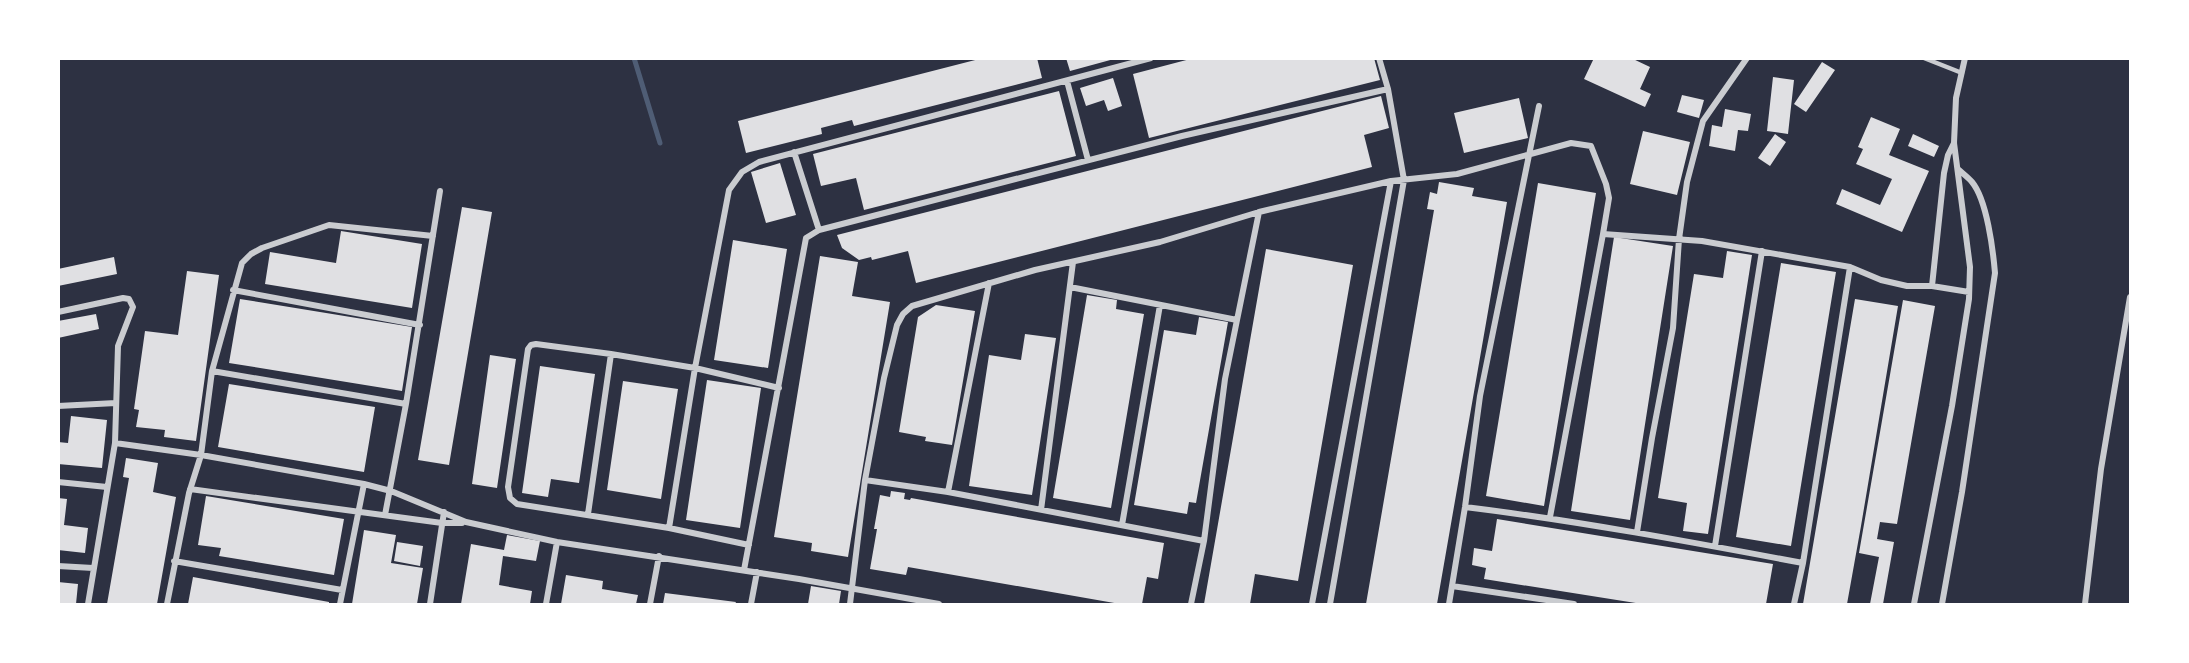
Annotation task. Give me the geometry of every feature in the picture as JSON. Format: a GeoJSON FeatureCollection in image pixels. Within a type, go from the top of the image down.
{"type":"FeatureCollection","features":[{"type":"Feature","properties":{"kind":"street"},"geometry":{"type":"LineString","coordinates":[[669,528],[695,368],[729,190],[742,172],[759,162],[794,152],[1151,58]]}},
{"type":"Feature","properties":{"kind":"street"},"geometry":{"type":"LineString","coordinates":[[1330,604],[1404,180],[1388,89],[1378,58]]}},
{"type":"Feature","properties":{"kind":"street"},"geometry":{"type":"LineString","coordinates":[[1637,532],[1673,328],[1678,239],[1687,182],[1702,122],[1747,58]]}},
{"type":"Feature","properties":{"kind":"street"},"geometry":{"type":"LineString","coordinates":[[1914,604],[1955,388],[1969,292],[1970,267],[1954,143],[1956,98],[1965,58]]}},
{"type":"Feature","properties":{"kind":"street"},"geometry":{"type":"LineString","coordinates":[[1067,81],[1088,160]]}},
{"type":"Feature","properties":{"kind":"street"},"geometry":{"type":"LineString","coordinates":[[744,570],[806,238],[819,230],[1088,160],[1388,89]]}},
{"type":"Feature","properties":{"kind":"street"},"geometry":{"type":"LineString","coordinates":[[1449,604],[1480,396],[1539,106]]}},
{"type":"Feature","properties":{"kind":"street"},"geometry":{"type":"LineString","coordinates":[[850,604],[865,480],[884,378],[897,325],[903,314],[912,306],[989,283],[1160,242],[1259,212],[1391,181],[1457,174],[1571,143],[1591,146],[1609,198],[1551,518]]}},
{"type":"Feature","properties":{"kind":"street"},"geometry":{"type":"LineString","coordinates":[[1932,286],[1944,173],[1948,155],[1954,143]]}},
{"type":"Feature","properties":{"kind":"street"},"geometry":{"type":"LineString","coordinates":[[794,152],[819,230]]}},
{"type":"Feature","properties":{"kind":"street"},"geometry":{"type":"LineString","coordinates":[[1942,604],[1962,492],[1995,273],[1991,239],[1978,195],[1973,183],[1958,169]]}},
{"type":"Feature","properties":{"kind":"street"},"geometry":{"type":"LineString","coordinates":[[1312,604],[1391,181]]}},
{"type":"Feature","properties":{"kind":"street"},"geometry":{"type":"LineString","coordinates":[[386,515],[420,325],[440,191]]}},
{"type":"Feature","properties":{"kind":"street"},"geometry":{"type":"LineString","coordinates":[[1191,604],[1204,541],[1225,379],[1259,212]]}},
{"type":"Feature","properties":{"kind":"street"},"geometry":{"type":"LineString","coordinates":[[167,604],[190,489],[201,456],[212,370],[242,263],[251,254],[329,225],[433,237]]}},
{"type":"Feature","properties":{"kind":"street"},"geometry":{"type":"LineString","coordinates":[[1603,234],[1678,239],[1761,251],[1850,267],[1881,280],[1907,286],[1932,286],[1969,292]]}},
{"type":"Feature","properties":{"kind":"street"},"geometry":{"type":"LineString","coordinates":[[1715,546],[1761,251]]}},
{"type":"Feature","properties":{"kind":"street"},"geometry":{"type":"LineString","coordinates":[[1041,510],[1073,262]]}},
{"type":"Feature","properties":{"kind":"street"},"geometry":{"type":"LineString","coordinates":[[1794,604],[1803,563],[1850,267]]}},
{"type":"Feature","properties":{"kind":"street"},"geometry":{"type":"LineString","coordinates":[[948,492],[989,283]]}},
{"type":"Feature","properties":{"kind":"street"},"geometry":{"type":"LineString","coordinates":[[1070,287],[1237,320]]}},
{"type":"Feature","properties":{"kind":"street"},"geometry":{"type":"LineString","coordinates":[[233,290],[420,325]]}},
{"type":"Feature","properties":{"kind":"street"},"geometry":{"type":"LineString","coordinates":[[2085,604],[2101,469],[2130,297]]}},
{"type":"Feature","properties":{"kind":"street"},"geometry":{"type":"LineString","coordinates":[[58,312],[123,298],[129,299],[133,307],[118,346],[115,443],[88,604]]}},
{"type":"Feature","properties":{"kind":"street"},"geometry":{"type":"LineString","coordinates":[[1122,525],[1160,305]]}},
{"type":"Feature","properties":{"kind":"street"},"geometry":{"type":"LineString","coordinates":[[749,545],[669,528],[517,504],[510,498],[508,487],[528,349],[531,345],[536,344],[611,354],[695,368],[779,388]]}},
{"type":"Feature","properties":{"kind":"street"},"geometry":{"type":"LineString","coordinates":[[588,514],[611,354]]}},
{"type":"Feature","properties":{"kind":"street"},"geometry":{"type":"LineString","coordinates":[[212,370],[406,404]]}},
{"type":"Feature","properties":{"kind":"street"},"geometry":{"type":"LineString","coordinates":[[1350,400],[1365,403]]}},
{"type":"Feature","properties":{"kind":"street"},"geometry":{"type":"LineString","coordinates":[[58,406],[116,403]]}},
{"type":"Feature","properties":{"kind":"street"},"geometry":{"type":"LineString","coordinates":[[115,443],[364,484],[391,491],[466,522],[556,542],[659,556],[939,604]]}},
{"type":"Feature","properties":{"kind":"street"},"geometry":{"type":"LineString","coordinates":[[865,480],[948,492],[1204,541]]}},
{"type":"Feature","properties":{"kind":"street"},"geometry":{"type":"LineString","coordinates":[[58,482],[107,487]]}},
{"type":"Feature","properties":{"kind":"street"},"geometry":{"type":"LineString","coordinates":[[339,604],[364,484]]}},
{"type":"Feature","properties":{"kind":"street"},"geometry":{"type":"LineString","coordinates":[[190,489],[442,523],[466,522]]}},
{"type":"Feature","properties":{"kind":"street"},"geometry":{"type":"LineString","coordinates":[[1465,507],[1637,532],[1803,563]]}},
{"type":"Feature","properties":{"kind":"street"},"geometry":{"type":"LineString","coordinates":[[430,604],[444,513]]}},
{"type":"Feature","properties":{"kind":"street"},"geometry":{"type":"LineString","coordinates":[[546,604],[556,542]]}},
{"type":"Feature","properties":{"kind":"street"},"geometry":{"type":"LineString","coordinates":[[650,604],[659,556]]}},
{"type":"Feature","properties":{"kind":"street"},"geometry":{"type":"LineString","coordinates":[[174,561],[342,590]]}},
{"type":"Feature","properties":{"kind":"street"},"geometry":{"type":"LineString","coordinates":[[58,566],[93,568]]}},
{"type":"Feature","properties":{"kind":"street"},"geometry":{"type":"LineString","coordinates":[[751,604],[757,572]]}},
{"type":"Feature","properties":{"kind":"street"},"geometry":{"type":"LineString","coordinates":[[1452,586],[1574,604]]}},
{"type":"Feature","properties":{"kind":"lane"},"geometry":{"type":"LineString","coordinates":[[1924,58],[1962,72]]}},
{"type":"Feature","properties":{"kind":"building"},"geometry":{"type":"Polygon","coordinates":[[[983,58],[1037,58],[1042,78],[854,126],[852,120],[821,128],[822,134],[746,153],[738,121],[983,58]]]}},
{"type":"Feature","properties":{"kind":"building"},"geometry":{"type":"Polygon","coordinates":[[[1066,58],[1114,58],[1114,59],[1070,71],[1066,58]]]}},
{"type":"Feature","properties":{"kind":"building"},"geometry":{"type":"Polygon","coordinates":[[[1194,58],[1374,58],[1380,80],[1149,138],[1133,74],[1194,58]]]}},
{"type":"Feature","properties":{"kind":"building"},"geometry":{"type":"Polygon","coordinates":[[[1594,58],[1631,58],[1650,67],[1640,89],[1651,94],[1645,107],[1584,79],[1594,58]]]}},
{"type":"Feature","properties":{"kind":"building"},"geometry":{"type":"Polygon","coordinates":[[[1822,62],[1835,70],[1806,112],[1794,104],[1822,62]]]}},
{"type":"Feature","properties":{"kind":"building"},"geometry":{"type":"Polygon","coordinates":[[[1773,77],[1794,80],[1788,134],[1767,131],[1773,77]]]}},
{"type":"Feature","properties":{"kind":"building"},"geometry":{"type":"Polygon","coordinates":[[[1113,78],[1122,106],[1108,111],[1104,100],[1086,106],[1080,88],[1113,78]]]}},
{"type":"Feature","properties":{"kind":"building"},"geometry":{"type":"Polygon","coordinates":[[[1059,91],[1076,156],[864,210],[856,178],[821,186],[813,154],[1059,91]]]}},
{"type":"Feature","properties":{"kind":"building"},"geometry":{"type":"Polygon","coordinates":[[[1682,95],[1704,100],[1699,118],[1677,112],[1682,95]]]}},
{"type":"Feature","properties":{"kind":"building"},"geometry":{"type":"Polygon","coordinates":[[[1381,96],[1389,128],[1364,135],[1372,167],[916,283],[908,251],[872,260],[871,257],[859,260],[842,248],[837,235],[1381,96]]]}},
{"type":"Feature","properties":{"kind":"building"},"geometry":{"type":"Polygon","coordinates":[[[1519,98],[1528,138],[1464,153],[1454,113],[1519,98]]]}},
{"type":"Feature","properties":{"kind":"building"},"geometry":{"type":"Polygon","coordinates":[[[1725,109],[1751,114],[1748,131],[1738,130],[1735,151],[1709,146],[1712,125],[1722,127],[1725,109]]]}},
{"type":"Feature","properties":{"kind":"building"},"geometry":{"type":"Polygon","coordinates":[[[1871,117],[1900,129],[1889,155],[1929,171],[1902,232],[1836,204],[1842,189],[1880,205],[1892,179],[1856,164],[1863,149],[1858,147],[1871,117]]]}},
{"type":"Feature","properties":{"kind":"building"},"geometry":{"type":"Polygon","coordinates":[[[1643,131],[1690,142],[1677,195],[1630,184],[1643,131]]]}},
{"type":"Feature","properties":{"kind":"building"},"geometry":{"type":"Polygon","coordinates":[[[1775,134],[1786,142],[1770,166],[1758,158],[1775,134]]]}},
{"type":"Feature","properties":{"kind":"building"},"geometry":{"type":"Polygon","coordinates":[[[1913,134],[1939,146],[1934,157],[1908,146],[1913,134]]]}},
{"type":"Feature","properties":{"kind":"building"},"geometry":{"type":"Polygon","coordinates":[[[780,163],[796,215],[766,223],[751,172],[780,163]]]}},
{"type":"Feature","properties":{"kind":"building"},"geometry":{"type":"Polygon","coordinates":[[[1439,182],[1474,188],[1472,196],[1507,202],[1497,260],[1437,604],[1366,604],[1434,210],[1427,209],[1430,192],[1437,194],[1439,182]]]}},
{"type":"Feature","properties":{"kind":"building"},"geometry":{"type":"Polygon","coordinates":[[[1538,183],[1596,193],[1544,506],[1486,496],[1538,183]]]}},
{"type":"Feature","properties":{"kind":"building"},"geometry":{"type":"Polygon","coordinates":[[[462,207],[492,212],[449,465],[418,460],[462,207]]]}},
{"type":"Feature","properties":{"kind":"building"},"geometry":{"type":"Polygon","coordinates":[[[341,231],[422,244],[412,308],[265,284],[270,252],[336,263],[341,231]]]}},
{"type":"Feature","properties":{"kind":"building"},"geometry":{"type":"Polygon","coordinates":[[[1614,237],[1673,246],[1630,520],[1571,511],[1614,237]]]}},
{"type":"Feature","properties":{"kind":"building"},"geometry":{"type":"Polygon","coordinates":[[[733,240],[787,249],[768,368],[714,360],[733,240]]]}},
{"type":"Feature","properties":{"kind":"building"},"geometry":{"type":"Polygon","coordinates":[[[1266,249],[1353,265],[1298,581],[1255,574],[1250,604],[1204,604],[1266,249]]]}},
{"type":"Feature","properties":{"kind":"building"},"geometry":{"type":"Polygon","coordinates":[[[1727,251],[1752,255],[1708,534],[1683,531],[1687,503],[1658,498],[1694,274],[1723,278],[1727,251]]]}},
{"type":"Feature","properties":{"kind":"building"},"geometry":{"type":"Polygon","coordinates":[[[820,256],[858,262],[852,296],[890,302],[848,557],[811,551],[812,543],[774,537],[820,256]]]}},
{"type":"Feature","properties":{"kind":"building"},"geometry":{"type":"Polygon","coordinates":[[[114,257],[117,274],[58,286],[58,269],[114,257]]]}},
{"type":"Feature","properties":{"kind":"building"},"geometry":{"type":"Polygon","coordinates":[[[1781,263],[1836,272],[1791,546],[1736,537],[1781,263]]]}},
{"type":"Feature","properties":{"kind":"building"},"geometry":{"type":"Polygon","coordinates":[[[187,271],[219,275],[196,441],[164,437],[165,430],[136,427],[139,410],[134,409],[145,331],[178,335],[187,271]]]}},
{"type":"Feature","properties":{"kind":"building"},"geometry":{"type":"Polygon","coordinates":[[[1087,295],[1117,300],[1116,309],[1144,314],[1111,508],[1053,498],[1087,295]]]}},
{"type":"Feature","properties":{"kind":"building"},"geometry":{"type":"Polygon","coordinates":[[[240,299],[412,327],[402,391],[229,363],[240,299]]]}},
{"type":"Feature","properties":{"kind":"building"},"geometry":{"type":"Polygon","coordinates":[[[1855,299],[1898,306],[1861,526],[1847,604],[1803,604],[1855,299]]]}},
{"type":"Feature","properties":{"kind":"building"},"geometry":{"type":"Polygon","coordinates":[[[1903,300],[1935,306],[1897,524],[1880,522],[1877,539],[1894,542],[1883,604],[1870,604],[1879,557],[1859,553],[1903,300]]]}},
{"type":"Feature","properties":{"kind":"building"},"geometry":{"type":"Polygon","coordinates":[[[936,305],[975,311],[952,445],[925,441],[926,437],[899,432],[918,317],[936,305]]]}},
{"type":"Feature","properties":{"kind":"building"},"geometry":{"type":"Polygon","coordinates":[[[96,314],[99,329],[58,338],[58,321],[96,314]]]}},
{"type":"Feature","properties":{"kind":"building"},"geometry":{"type":"Polygon","coordinates":[[[1199,317],[1228,322],[1196,503],[1189,502],[1187,514],[1134,505],[1164,330],[1196,335],[1199,317]]]}},
{"type":"Feature","properties":{"kind":"building"},"geometry":{"type":"Polygon","coordinates":[[[1025,334],[1056,338],[1032,495],[969,486],[989,355],[1021,360],[1025,334]]]}},
{"type":"Feature","properties":{"kind":"building"},"geometry":{"type":"Polygon","coordinates":[[[490,355],[516,359],[497,488],[472,484],[490,355]]]}},
{"type":"Feature","properties":{"kind":"building"},"geometry":{"type":"Polygon","coordinates":[[[540,366],[595,374],[579,483],[551,479],[548,497],[522,493],[540,366]]]}},
{"type":"Feature","properties":{"kind":"building"},"geometry":{"type":"Polygon","coordinates":[[[707,380],[761,388],[740,528],[686,520],[707,380]]]}},
{"type":"Feature","properties":{"kind":"building"},"geometry":{"type":"Polygon","coordinates":[[[623,381],[678,389],[661,499],[607,490],[623,381]]]}},
{"type":"Feature","properties":{"kind":"building"},"geometry":{"type":"Polygon","coordinates":[[[229,384],[375,407],[364,472],[218,447],[229,384]]]}},
{"type":"Feature","properties":{"kind":"building"},"geometry":{"type":"Polygon","coordinates":[[[71,416],[107,420],[102,468],[58,464],[58,442],[68,443],[71,416]]]}},
{"type":"Feature","properties":{"kind":"building"},"geometry":{"type":"Polygon","coordinates":[[[126,458],[158,463],[153,492],[176,497],[157,604],[107,604],[129,478],[123,477],[126,458]]]}},
{"type":"Feature","properties":{"kind":"building"},"geometry":{"type":"Polygon","coordinates":[[[891,491],[905,493],[904,499],[910,500],[911,498],[1164,543],[1158,579],[1147,577],[1142,604],[1120,604],[908,567],[906,575],[870,569],[880,495],[890,497],[891,491]]]}},
{"type":"Feature","properties":{"kind":"building"},"geometry":{"type":"Polygon","coordinates":[[[206,496],[344,519],[334,575],[219,556],[221,548],[198,545],[206,496]]]}},
{"type":"Feature","properties":{"kind":"building"},"geometry":{"type":"Polygon","coordinates":[[[58,498],[67,499],[64,525],[88,528],[85,553],[58,550],[58,498]]]}},
{"type":"Feature","properties":{"kind":"building"},"geometry":{"type":"Polygon","coordinates":[[[1497,519],[1773,564],[1766,604],[1642,604],[1484,579],[1486,568],[1472,565],[1474,548],[1492,551],[1497,519]]]}},
{"type":"Feature","properties":{"kind":"building"},"geometry":{"type":"Polygon","coordinates":[[[364,530],[396,535],[391,563],[423,568],[417,604],[352,604],[364,530]]]}},
{"type":"Feature","properties":{"kind":"building"},"geometry":{"type":"Polygon","coordinates":[[[507,535],[540,541],[536,561],[503,556],[499,585],[532,591],[530,604],[461,604],[471,544],[504,550],[507,535]]]}},
{"type":"Feature","properties":{"kind":"building"},"geometry":{"type":"Polygon","coordinates":[[[397,542],[423,546],[420,566],[394,561],[397,542]]]}},
{"type":"Feature","properties":{"kind":"building"},"geometry":{"type":"Polygon","coordinates":[[[566,575],[603,581],[602,589],[638,595],[636,604],[561,604],[566,575]]]}},
{"type":"Feature","properties":{"kind":"building"},"geometry":{"type":"Polygon","coordinates":[[[193,577],[329,602],[329,604],[188,604],[193,577]]]}},
{"type":"Feature","properties":{"kind":"building"},"geometry":{"type":"Polygon","coordinates":[[[58,582],[78,584],[76,604],[58,604],[58,582]]]}},
{"type":"Feature","properties":{"kind":"building"},"geometry":{"type":"Polygon","coordinates":[[[811,586],[841,591],[839,604],[808,604],[811,586]]]}},
{"type":"Feature","properties":{"kind":"building"},"geometry":{"type":"Polygon","coordinates":[[[665,593],[736,602],[735,604],[663,604],[665,593]]]}},
{"type":"Feature","properties":{"kind":"waterway"},"geometry":{"type":"LineString","coordinates":[[634,58],[660,143]]}}]}
